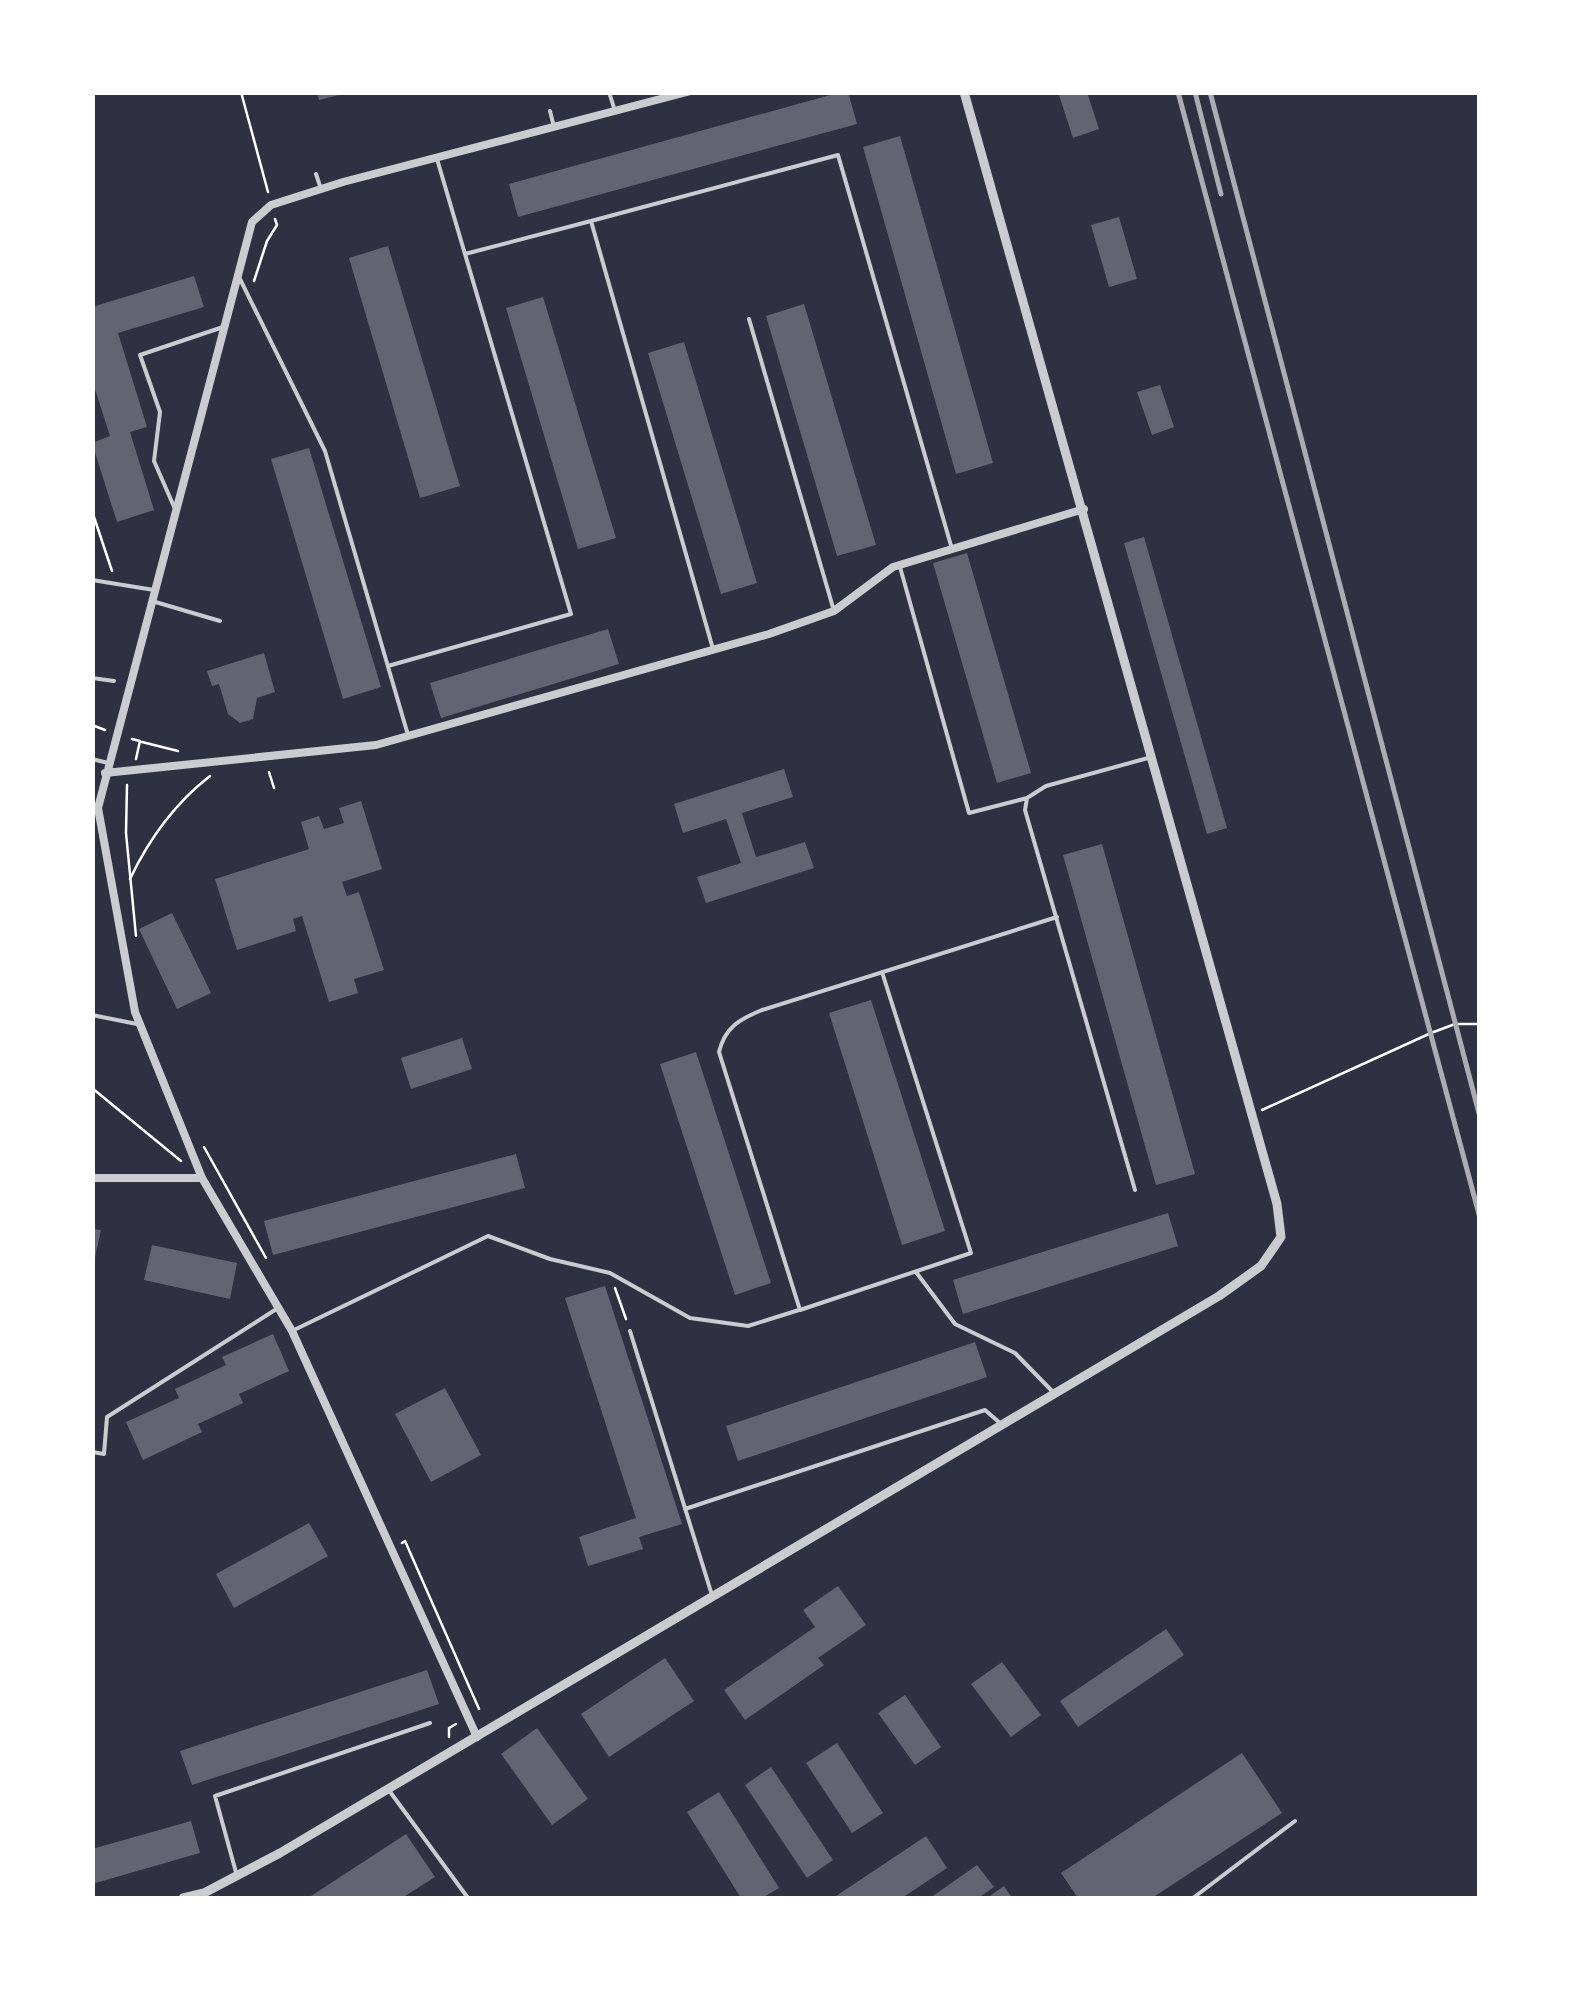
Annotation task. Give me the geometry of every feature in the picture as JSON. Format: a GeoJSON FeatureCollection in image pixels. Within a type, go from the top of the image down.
{"type":"FeatureCollection","features":[{"type":"Feature","properties":{"kind":"street"},"geometry":{"type":"LineString","coordinates":[[477,1737],[292,1331],[202,1178],[135,1012],[98,808],[252,222],[271,205],[320,190],[687,92]]}},
{"type":"Feature","properties":{"kind":"street"},"geometry":{"type":"LineString","coordinates":[[184,1898],[204,1893],[237,1876],[388,1789],[1219,1296],[1261,1266],[1281,1237],[1277,1204],[964,92]]}},
{"type":"Feature","properties":{"kind":"street"},"geometry":{"type":"LineString","coordinates":[[106,768],[376,745],[834,611],[861,588],[900,565],[1084,509]]}},
{"type":"Feature","properties":{"kind":"street"},"geometry":{"type":"LineString","coordinates":[[92,1178],[202,1178]]}},
{"type":"Feature","properties":{"kind":"lane"},"geometry":{"type":"LineString","coordinates":[[610,92],[615,111]]}},
{"type":"Feature","properties":{"kind":"lane"},"geometry":{"type":"LineString","coordinates":[[550,111],[554,127]]}},
{"type":"Feature","properties":{"kind":"lane"},"geometry":{"type":"LineString","coordinates":[[465,254],[838,155],[952,549]]}},
{"type":"Feature","properties":{"kind":"lane"},"geometry":{"type":"LineString","coordinates":[[388,666],[571,614],[436,157]]}},
{"type":"Feature","properties":{"kind":"lane"},"geometry":{"type":"LineString","coordinates":[[316,174],[320,190]]}},
{"type":"Feature","properties":{"kind":"lane"},"geometry":{"type":"LineString","coordinates":[[591,221],[713,649]]}},
{"type":"Feature","properties":{"kind":"lane"},"geometry":{"type":"LineString","coordinates":[[237,272],[325,451],[408,736]]}},
{"type":"Feature","properties":{"kind":"lane"},"geometry":{"type":"LineString","coordinates":[[749,319],[834,611]]}},
{"type":"Feature","properties":{"kind":"lane"},"geometry":{"type":"LineString","coordinates":[[176,509],[154,460],[160,412],[140,355],[223,327]]}},
{"type":"Feature","properties":{"kind":"lane"},"geometry":{"type":"LineString","coordinates":[[900,565],[969,813],[1027,798],[1046,786],[1152,757]]}},
{"type":"Feature","properties":{"kind":"lane"},"geometry":{"type":"LineString","coordinates":[[92,580],[154,590]]}},
{"type":"Feature","properties":{"kind":"lane"},"geometry":{"type":"LineString","coordinates":[[152,601],[220,621]]}},
{"type":"Feature","properties":{"kind":"lane"},"geometry":{"type":"LineString","coordinates":[[92,678],[114,681]]}},
{"type":"Feature","properties":{"kind":"lane"},"geometry":{"type":"LineString","coordinates":[[92,759],[106,768]]}},
{"type":"Feature","properties":{"kind":"lane"},"geometry":{"type":"LineString","coordinates":[[1027,798],[1025,810],[1135,1190]]}},
{"type":"Feature","properties":{"kind":"lane"},"geometry":{"type":"LineString","coordinates":[[800,1310],[719,1052],[722,1038],[742,1018],[1057,917]]}},
{"type":"Feature","properties":{"kind":"lane"},"geometry":{"type":"LineString","coordinates":[[292,1331],[488,1236],[550,1258],[610,1273],[690,1318],[748,1326],[971,1254],[882,972]]}},
{"type":"Feature","properties":{"kind":"lane"},"geometry":{"type":"LineString","coordinates":[[92,1015],[140,1025]]}},
{"type":"Feature","properties":{"kind":"lane"},"geometry":{"type":"LineString","coordinates":[[916,1272],[956,1324],[1015,1353],[1054,1394]]}},
{"type":"Feature","properties":{"kind":"lane"},"geometry":{"type":"LineString","coordinates":[[92,1452],[104,1454],[107,1417],[278,1308]]}},
{"type":"Feature","properties":{"kind":"lane"},"geometry":{"type":"LineString","coordinates":[[630,1331],[713,1597]]}},
{"type":"Feature","properties":{"kind":"lane"},"geometry":{"type":"LineString","coordinates":[[686,1509],[985,1410],[1002,1425]]}},
{"type":"Feature","properties":{"kind":"lane"},"geometry":{"type":"LineString","coordinates":[[237,1876],[215,1796],[430,1723]]}},
{"type":"Feature","properties":{"kind":"lane"},"geometry":{"type":"LineString","coordinates":[[388,1789],[468,1898]]}},
{"type":"Feature","properties":{"kind":"lane"},"geometry":{"type":"LineString","coordinates":[[1193,1898],[1294,1821]]}},
{"type":"Feature","properties":{"kind":"path"},"geometry":{"type":"LineString","coordinates":[[241,92],[277,224],[266,241],[249,296]]}},
{"type":"Feature","properties":{"kind":"path"},"geometry":{"type":"LineString","coordinates":[[92,511],[116,584]]}},
{"type":"Feature","properties":{"kind":"path"},"geometry":{"type":"LineString","coordinates":[[129,881],[172,811],[215,772]]}},
{"type":"Feature","properties":{"kind":"path"},"geometry":{"type":"LineString","coordinates":[[128,783],[126,833],[136,934]]}},
{"type":"Feature","properties":{"kind":"path"},"geometry":{"type":"LineString","coordinates":[[1252,1114],[1431,1033],[1456,1024],[1480,1024]]}},
{"type":"Feature","properties":{"kind":"path"},"geometry":{"type":"LineString","coordinates":[[92,1088],[202,1178]]}},
{"type":"Feature","properties":{"kind":"path"},"geometry":{"type":"LineString","coordinates":[[199,1138],[265,1258]]}},
{"type":"Feature","properties":{"kind":"path"},"geometry":{"type":"LineString","coordinates":[[610,1273],[630,1331]]}},
{"type":"Feature","properties":{"kind":"building"},"geometry":{"type":"Polygon","coordinates":[[[317,92],[343,92],[343,94],[319,100],[317,92]]]}},
{"type":"Feature","properties":{"kind":"building"},"geometry":{"type":"Polygon","coordinates":[[[848,92],[857,124],[518,217],[509,184],[848,92]]]}},
{"type":"Feature","properties":{"kind":"building"},"geometry":{"type":"Polygon","coordinates":[[[1058,92],[1087,92],[1099,129],[1073,138],[1058,92]]]}},
{"type":"Feature","properties":{"kind":"building"},"geometry":{"type":"Polygon","coordinates":[[[900,136],[993,463],[956,474],[863,147],[900,136]]]}},
{"type":"Feature","properties":{"kind":"building"},"geometry":{"type":"Polygon","coordinates":[[[1119,217],[1137,279],[1109,287],[1091,225],[1119,217]]]}},
{"type":"Feature","properties":{"kind":"building"},"geometry":{"type":"Polygon","coordinates":[[[388,246],[460,486],[420,498],[349,258],[388,246]]]}},
{"type":"Feature","properties":{"kind":"building"},"geometry":{"type":"Polygon","coordinates":[[[194,276],[204,307],[118,333],[147,427],[130,432],[154,510],[117,522],[92,443],[110,436],[92,380],[92,307],[194,276]]]}},
{"type":"Feature","properties":{"kind":"building"},"geometry":{"type":"Polygon","coordinates":[[[543,297],[616,538],[578,549],[506,308],[543,297]]]}},
{"type":"Feature","properties":{"kind":"building"},"geometry":{"type":"Polygon","coordinates":[[[804,304],[876,545],[837,556],[766,316],[804,304]]]}},
{"type":"Feature","properties":{"kind":"building"},"geometry":{"type":"Polygon","coordinates":[[[684,342],[757,583],[721,594],[648,353],[684,342]]]}},
{"type":"Feature","properties":{"kind":"building"},"geometry":{"type":"Polygon","coordinates":[[[1160,385],[1174,427],[1152,435],[1137,392],[1160,385]]]}},
{"type":"Feature","properties":{"kind":"building"},"geometry":{"type":"Polygon","coordinates":[[[309,448],[381,687],[343,699],[271,459],[309,448]]]}},
{"type":"Feature","properties":{"kind":"building"},"geometry":{"type":"Polygon","coordinates":[[[1144,537],[1227,828],[1207,834],[1124,543],[1144,537]]]}},
{"type":"Feature","properties":{"kind":"building"},"geometry":{"type":"Polygon","coordinates":[[[967,553],[1031,773],[997,783],[933,563],[967,553]]]}},
{"type":"Feature","properties":{"kind":"building"},"geometry":{"type":"Polygon","coordinates":[[[608,629],[619,664],[441,718],[430,683],[608,629]]]}},
{"type":"Feature","properties":{"kind":"building"},"geometry":{"type":"Polygon","coordinates":[[[264,653],[275,692],[257,698],[253,719],[240,723],[228,714],[219,684],[212,686],[207,671],[264,653]]]}},
{"type":"Feature","properties":{"kind":"building"},"geometry":{"type":"Polygon","coordinates":[[[784,769],[793,797],[742,813],[756,857],[805,842],[814,868],[706,903],[697,877],[741,863],[726,819],[683,833],[674,804],[784,769]]]}},
{"type":"Feature","properties":{"kind":"building"},"geometry":{"type":"Polygon","coordinates":[[[361,801],[382,869],[342,882],[347,896],[359,892],[384,970],[354,979],[358,993],[329,1002],[302,916],[293,919],[296,931],[237,950],[215,879],[309,849],[301,822],[319,816],[324,829],[344,823],[339,808],[361,801]]]}},
{"type":"Feature","properties":{"kind":"building"},"geometry":{"type":"Polygon","coordinates":[[[1102,844],[1195,1174],[1156,1185],[1063,855],[1102,844]]]}},
{"type":"Feature","properties":{"kind":"building"},"geometry":{"type":"Polygon","coordinates":[[[172,913],[211,993],[177,1009],[139,929],[172,913]]]}},
{"type":"Feature","properties":{"kind":"building"},"geometry":{"type":"Polygon","coordinates":[[[871,1000],[945,1231],[902,1245],[829,1013],[871,1000]]]}},
{"type":"Feature","properties":{"kind":"building"},"geometry":{"type":"Polygon","coordinates":[[[462,1038],[472,1069],[411,1089],[401,1058],[462,1038]]]}},
{"type":"Feature","properties":{"kind":"building"},"geometry":{"type":"Polygon","coordinates":[[[696,1052],[771,1283],[735,1295],[660,1064],[696,1052]]]}},
{"type":"Feature","properties":{"kind":"building"},"geometry":{"type":"Polygon","coordinates":[[[516,1154],[525,1188],[273,1255],[264,1221],[516,1154]]]}},
{"type":"Feature","properties":{"kind":"building"},"geometry":{"type":"Polygon","coordinates":[[[1168,1213],[1178,1246],[963,1314],[953,1280],[1168,1213]]]}},
{"type":"Feature","properties":{"kind":"building"},"geometry":{"type":"Polygon","coordinates":[[[92,1229],[101,1230],[94,1262],[92,1262],[92,1229]]]}},
{"type":"Feature","properties":{"kind":"building"},"geometry":{"type":"Polygon","coordinates":[[[152,1245],[237,1263],[230,1299],[144,1280],[152,1245]]]}},
{"type":"Feature","properties":{"kind":"building"},"geometry":{"type":"Polygon","coordinates":[[[605,1286],[682,1524],[639,1537],[643,1549],[588,1566],[579,1537],[636,1518],[565,1298],[605,1286]]]}},
{"type":"Feature","properties":{"kind":"building"},"geometry":{"type":"Polygon","coordinates":[[[273,1334],[289,1371],[239,1394],[243,1403],[198,1424],[202,1432],[143,1460],[126,1422],[179,1398],[175,1389],[226,1365],[222,1357],[273,1334]]]}},
{"type":"Feature","properties":{"kind":"building"},"geometry":{"type":"Polygon","coordinates":[[[975,1342],[987,1377],[738,1461],[726,1426],[975,1342]]]}},
{"type":"Feature","properties":{"kind":"building"},"geometry":{"type":"Polygon","coordinates":[[[445,1388],[481,1455],[431,1482],[395,1414],[445,1388]]]}},
{"type":"Feature","properties":{"kind":"building"},"geometry":{"type":"Polygon","coordinates":[[[309,1523],[328,1556],[234,1608],[216,1574],[309,1523]]]}},
{"type":"Feature","properties":{"kind":"building"},"geometry":{"type":"Polygon","coordinates":[[[838,1586],[866,1625],[818,1658],[824,1665],[745,1720],[724,1690],[815,1627],[803,1610],[838,1586]]]}},
{"type":"Feature","properties":{"kind":"building"},"geometry":{"type":"Polygon","coordinates":[[[1166,1629],[1184,1655],[1078,1727],[1060,1701],[1166,1629]]]}},
{"type":"Feature","properties":{"kind":"building"},"geometry":{"type":"Polygon","coordinates":[[[665,1658],[694,1701],[609,1757],[581,1714],[665,1658]]]}},
{"type":"Feature","properties":{"kind":"building"},"geometry":{"type":"Polygon","coordinates":[[[1002,1662],[1041,1715],[1011,1737],[971,1684],[1002,1662]]]}},
{"type":"Feature","properties":{"kind":"building"},"geometry":{"type":"Polygon","coordinates":[[[427,1670],[439,1704],[192,1785],[180,1751],[427,1670]]]}},
{"type":"Feature","properties":{"kind":"building"},"geometry":{"type":"Polygon","coordinates":[[[905,1695],[941,1747],[915,1765],[878,1713],[905,1695]]]}},
{"type":"Feature","properties":{"kind":"building"},"geometry":{"type":"Polygon","coordinates":[[[537,1728],[588,1799],[552,1825],[501,1754],[537,1728]]]}},
{"type":"Feature","properties":{"kind":"building"},"geometry":{"type":"Polygon","coordinates":[[[837,1743],[883,1813],[852,1833],[806,1763],[837,1743]]]}},
{"type":"Feature","properties":{"kind":"building"},"geometry":{"type":"Polygon","coordinates":[[[1242,1753],[1282,1813],[1152,1898],[1078,1898],[1061,1873],[1242,1753]]]}},
{"type":"Feature","properties":{"kind":"building"},"geometry":{"type":"Polygon","coordinates":[[[771,1767],[833,1860],[807,1878],[745,1785],[771,1767]]]}},
{"type":"Feature","properties":{"kind":"building"},"geometry":{"type":"Polygon","coordinates":[[[719,1792],[779,1888],[762,1898],[741,1898],[687,1812],[719,1792]]]}},
{"type":"Feature","properties":{"kind":"building"},"geometry":{"type":"Polygon","coordinates":[[[191,1821],[200,1853],[92,1884],[92,1849],[191,1821]]]}},
{"type":"Feature","properties":{"kind":"building"},"geometry":{"type":"Polygon","coordinates":[[[406,1834],[435,1877],[402,1898],[308,1898],[406,1834]]]}},
{"type":"Feature","properties":{"kind":"building"},"geometry":{"type":"Polygon","coordinates":[[[926,1836],[947,1868],[902,1898],[833,1898],[926,1836]]]}},
{"type":"Feature","properties":{"kind":"building"},"geometry":{"type":"Polygon","coordinates":[[[977,1865],[994,1887],[978,1898],[930,1898],[977,1865]]]}},
{"type":"Feature","properties":{"kind":"building"},"geometry":{"type":"Polygon","coordinates":[[[1004,1886],[1012,1898],[987,1898],[1004,1886]]]}},
{"type":"Feature","properties":{"kind":"railway"},"geometry":{"type":"LineString","coordinates":[[1178,92],[1480,1218]]}},
{"type":"Feature","properties":{"kind":"railway"},"geometry":{"type":"LineString","coordinates":[[1195,92],[1221,194]]}},
{"type":"Feature","properties":{"kind":"railway"},"geometry":{"type":"LineString","coordinates":[[1210,92],[1480,1117]]}}]}
